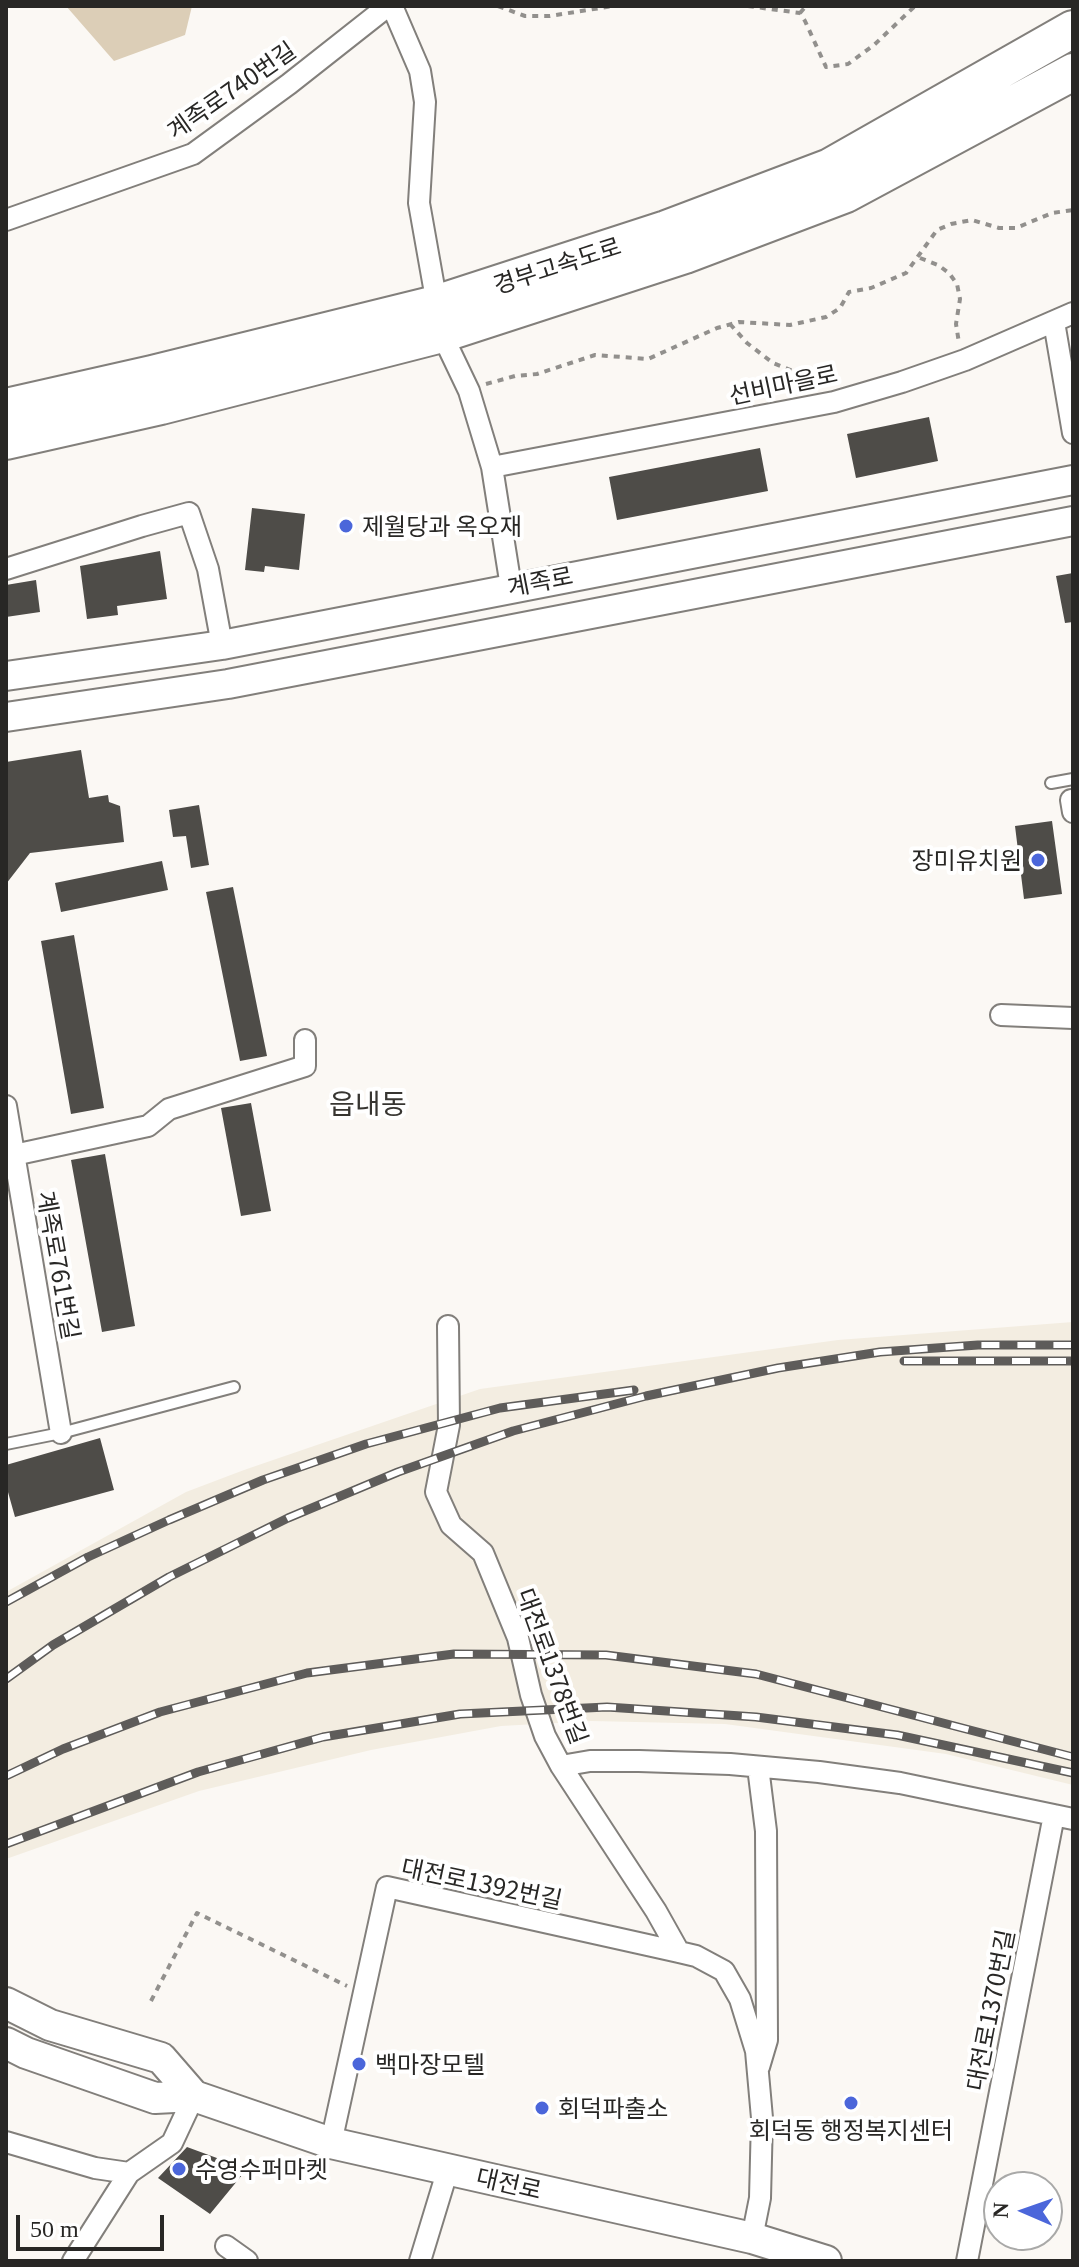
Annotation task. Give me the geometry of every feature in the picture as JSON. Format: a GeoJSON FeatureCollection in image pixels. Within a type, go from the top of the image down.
{"type":"FeatureCollection","features":[{"type":"Feature","properties":{"kind":"highway","name":"경부고속도로"},"geometry":{"type":"LineString","coordinates":[[6,407],[432,305],[666,229],[830,167],[1073,29]]}},
{"type":"Feature","properties":{"kind":"highway","name":"경부고속도로"},"geometry":{"type":"LineString","coordinates":[[6,441],[161,406],[442,334],[685,255],[846,194],[1073,72]]}},
{"type":"Feature","properties":{"kind":"main road","name":"계족로"},"geometry":{"type":"LineString","coordinates":[[6,676],[222,645],[1073,480]]}},
{"type":"Feature","properties":{"kind":"main road","name":"계족로"},"geometry":{"type":"LineString","coordinates":[[6,717],[228,684],[1073,521]]}},
{"type":"Feature","properties":{"kind":"main road"},"geometry":{"type":"LineString","coordinates":[[6,2003],[50,2025],[161,2058],[194,2096]]}},
{"type":"Feature","properties":{"kind":"main road","name":"대전로"},"geometry":{"type":"LineString","coordinates":[[6,2043],[26,2053],[155,2098],[194,2096],[331,2143],[752,2238],[826,2261]]}},
{"type":"Feature","properties":{"kind":"street","name":"계족로740번길"},"geometry":{"type":"LineString","coordinates":[[6,220],[193,154],[390,6],[420,71],[425,102],[419,203],[435,293]]}},
{"type":"Feature","properties":{"kind":"street","name":"선비마을로"},"geometry":{"type":"LineString","coordinates":[[492,467],[834,402],[965,360],[1064,318]]}},
{"type":"Feature","properties":{"kind":"street"},"geometry":{"type":"LineString","coordinates":[[1064,318],[1073,433]]}},
{"type":"Feature","properties":{"kind":"street"},"geometry":{"type":"LineString","coordinates":[[448,347],[469,391],[492,467],[511,587]]}},
{"type":"Feature","properties":{"kind":"street"},"geometry":{"type":"LineString","coordinates":[[6,569],[189,513],[208,569],[222,645]]}},
{"type":"Feature","properties":{"kind":"street"},"geometry":{"type":"LineString","coordinates":[[1001,1015],[1073,1018]]}},
{"type":"Feature","properties":{"kind":"street"},"geometry":{"type":"LineString","coordinates":[[14,1155],[148,1126],[169,1109],[305,1066],[305,1040]]}},
{"type":"Feature","properties":{"kind":"street","name":"계족로761번길"},"geometry":{"type":"LineString","coordinates":[[6,1106],[61,1433]]}},
{"type":"Feature","properties":{"kind":"street","name":"대전로1378번길"},"geometry":{"type":"LineString","coordinates":[[448,1326],[449,1425],[436,1492],[451,1525],[483,1553],[518,1638],[531,1695],[545,1736],[679,1952]]}},
{"type":"Feature","properties":{"kind":"street"},"geometry":{"type":"LineString","coordinates":[[561,1766],[590,1761],[627,1761],[758,1767],[900,1783],[1064,1817]]}},
{"type":"Feature","properties":{"kind":"street"},"geometry":{"type":"LineString","coordinates":[[758,1767],[766,1831],[767,2040],[758,2071]]}},
{"type":"Feature","properties":{"kind":"street","name":"대전로1370번길"},"geometry":{"type":"LineString","coordinates":[[967,2261],[1064,1817]]}},
{"type":"Feature","properties":{"kind":"street","name":"대전로1392번길"},"geometry":{"type":"LineString","coordinates":[[331,2143],[387,1887],[679,1952]]}},
{"type":"Feature","properties":{"kind":"street"},"geometry":{"type":"LineString","coordinates":[[679,1952],[696,1956],[724,1971],[740,1999],[756,2051],[762,2118],[760,2198],[752,2238]]}},
{"type":"Feature","properties":{"kind":"street"},"geometry":{"type":"LineString","coordinates":[[73,2261],[129,2173],[172,2143],[194,2096]]}},
{"type":"Feature","properties":{"kind":"street"},"geometry":{"type":"LineString","coordinates":[[6,2142],[95,2168],[129,2173]]}},
{"type":"Feature","properties":{"kind":"street"},"geometry":{"type":"LineString","coordinates":[[420,2261],[448,2169]]}},
{"type":"Feature","properties":{"kind":"street"},"geometry":{"type":"LineString","coordinates":[[226,2246],[247,2261]]}},
{"type":"Feature","properties":{"kind":"lane"},"geometry":{"type":"LineString","coordinates":[[1051,783],[1072,797]]}},
{"type":"Feature","properties":{"kind":"lane"},"geometry":{"type":"LineString","coordinates":[[6,1444],[61,1433],[234,1387]]}},
{"type":"Feature","properties":{"kind":"path"},"geometry":{"type":"LineString","coordinates":[[498,6],[525,16],[550,16],[613,6]]}},
{"type":"Feature","properties":{"kind":"path"},"geometry":{"type":"LineString","coordinates":[[748,6],[800,13]]}},
{"type":"Feature","properties":{"kind":"path"},"geometry":{"type":"LineString","coordinates":[[800,13],[806,6]]}},
{"type":"Feature","properties":{"kind":"path"},"geometry":{"type":"LineString","coordinates":[[800,13],[826,67],[848,64],[874,45],[915,6]]}},
{"type":"Feature","properties":{"kind":"path"},"geometry":{"type":"LineString","coordinates":[[469,391],[595,355],[648,359],[739,322],[790,325],[826,317],[840,308],[849,292],[893,280],[906,273],[937,230],[972,220],[999,228],[1016,228],[1052,213],[1073,210]]}},
{"type":"Feature","properties":{"kind":"path"},"geometry":{"type":"LineString","coordinates":[[919,257],[938,265],[957,284],[960,299],[956,324],[960,350]]}},
{"type":"Feature","properties":{"kind":"path"},"geometry":{"type":"LineString","coordinates":[[730,324],[747,343],[773,363],[816,375],[834,402]]}},
{"type":"Feature","properties":{"kind":"path"},"geometry":{"type":"LineString","coordinates":[[151,2001],[197,1913],[364,1994]]}},
{"type":"Feature","properties":{"kind":"shaded area"},"geometry":{"type":"Polygon","coordinates":[[[66,6],[192,6],[185,35],[114,61],[66,6]]]}},
{"type":"Feature","properties":{"kind":"shaded area"},"geometry":{"type":"Polygon","coordinates":[[[1073,1322],[1073,1785],[946,1754],[725,1724],[591,1721],[501,1726],[371,1750],[199,1791],[6,1859],[6,1592],[186,1492],[480,1389],[838,1340],[1073,1322]]]}},
{"type":"Feature","properties":{"kind":"building"},"geometry":{"type":"Polygon","coordinates":[[[929,417],[938,461],[856,478],[847,434],[929,417]]]}},
{"type":"Feature","properties":{"kind":"building"},"geometry":{"type":"Polygon","coordinates":[[[760,448],[768,491],[617,520],[609,477],[760,448]]]}},
{"type":"Feature","properties":{"kind":"building"},"geometry":{"type":"Polygon","coordinates":[[[252,508],[305,514],[299,570],[265,566],[264,572],[245,570],[252,508]]]}},
{"type":"Feature","properties":{"kind":"building"},"geometry":{"type":"Polygon","coordinates":[[[160,551],[167,599],[117,606],[118,615],[87,619],[80,566],[160,551]]]}},
{"type":"Feature","properties":{"kind":"building"},"geometry":{"type":"Polygon","coordinates":[[[1073,573],[1073,622],[1065,623],[1056,576],[1073,573]]]}},
{"type":"Feature","properties":{"kind":"building"},"geometry":{"type":"Polygon","coordinates":[[[36,580],[40,612],[6,617],[6,585],[36,580]]]}},
{"type":"Feature","properties":{"kind":"building"},"geometry":{"type":"Polygon","coordinates":[[[81,750],[89,798],[108,795],[109,802],[120,806],[124,842],[30,853],[6,884],[6,762],[81,750]]]}},
{"type":"Feature","properties":{"kind":"building"},"geometry":{"type":"Polygon","coordinates":[[[199,805],[209,865],[191,868],[186,836],[173,837],[169,810],[199,805]]]}},
{"type":"Feature","properties":{"kind":"building","name":"장미유치원"},"geometry":{"type":"Polygon","coordinates":[[[1052,821],[1062,894],[1024,899],[1015,826],[1052,821]]]}},
{"type":"Feature","properties":{"kind":"building"},"geometry":{"type":"Polygon","coordinates":[[[162,861],[168,890],[61,912],[55,883],[162,861]]]}},
{"type":"Feature","properties":{"kind":"building"},"geometry":{"type":"Polygon","coordinates":[[[233,887],[267,1056],[240,1061],[206,892],[233,887]]]}},
{"type":"Feature","properties":{"kind":"building"},"geometry":{"type":"Polygon","coordinates":[[[74,935],[104,1108],[71,1114],[41,941],[74,935]]]}},
{"type":"Feature","properties":{"kind":"building"},"geometry":{"type":"Polygon","coordinates":[[[251,1103],[271,1211],[241,1216],[221,1108],[251,1103]]]}},
{"type":"Feature","properties":{"kind":"building"},"geometry":{"type":"Polygon","coordinates":[[[105,1154],[135,1326],[102,1332],[71,1160],[105,1154]]]}},
{"type":"Feature","properties":{"kind":"building"},"geometry":{"type":"Polygon","coordinates":[[[100,1438],[114,1490],[15,1517],[6,1485],[6,1465],[100,1438]]]}},
{"type":"Feature","properties":{"kind":"building"},"geometry":{"type":"Polygon","coordinates":[[[187,2147],[247,2169],[210,2214],[158,2178],[187,2147]]]}},
{"type":"Feature","properties":{"kind":"railway"},"geometry":{"type":"LineString","coordinates":[[6,1679],[53,1645],[169,1577],[288,1518],[398,1472],[513,1431],[646,1396],[778,1368],[880,1352],[978,1345],[1073,1345]]}},
{"type":"Feature","properties":{"kind":"railway"},"geometry":{"type":"LineString","coordinates":[[904,1361],[1073,1361]]}},
{"type":"Feature","properties":{"kind":"railway"},"geometry":{"type":"LineString","coordinates":[[6,1602],[88,1557],[169,1520],[263,1480],[366,1444],[500,1408],[634,1390]]}},
{"type":"Feature","properties":{"kind":"railway"},"geometry":{"type":"LineString","coordinates":[[6,1776],[63,1749],[160,1712],[307,1673],[454,1654],[606,1655],[756,1674],[1073,1757]]}},
{"type":"Feature","properties":{"kind":"railway"},"geometry":{"type":"LineString","coordinates":[[6,1844],[198,1772],[323,1737],[460,1714],[607,1707],[756,1717],[897,1735],[1073,1773]]}},
{"type":"Feature","properties":{"kind":"place","name":"제월당과 옥오재"},"geometry":{"type":"Point","coordinates":[346,526]}},
{"type":"Feature","properties":{"kind":"place","name":"장미유치원"},"geometry":{"type":"Point","coordinates":[1038,860]}},
{"type":"Feature","properties":{"kind":"place","name":"백마장모텔"},"geometry":{"type":"Point","coordinates":[359,2064]}},
{"type":"Feature","properties":{"kind":"place","name":"회덕동 행정복지센터"},"geometry":{"type":"Point","coordinates":[851,2103]}},
{"type":"Feature","properties":{"kind":"place","name":"회덕파출소"},"geometry":{"type":"Point","coordinates":[542,2108]}},
{"type":"Feature","properties":{"kind":"place","name":"수영수퍼마켓"},"geometry":{"type":"Point","coordinates":[179,2169]}},
{"type":"Feature","properties":{"kind":"district","name":"읍내동"},"geometry":{"type":"Point","coordinates":[368,1103]}}]}
